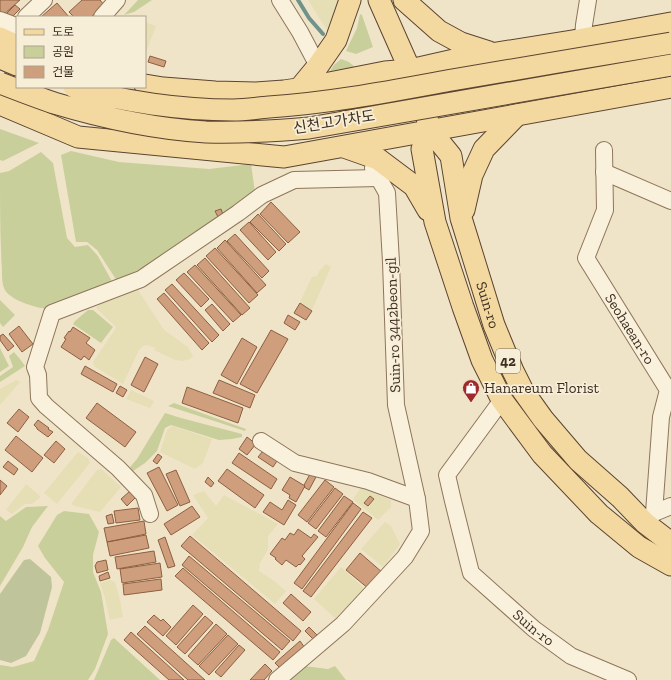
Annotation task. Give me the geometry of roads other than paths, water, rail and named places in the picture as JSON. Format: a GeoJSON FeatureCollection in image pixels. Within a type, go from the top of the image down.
{"type":"FeatureCollection","features":[{"type":"Feature","properties":{"kind":"main road"},"geometry":{"type":"LineString","coordinates":[[299,89],[318,66],[336,40],[350,0]]}},
{"type":"Feature","properties":{"kind":"main road","name":"Suin-ro"},"geometry":{"type":"LineString","coordinates":[[379,0],[410,70],[430,130],[451,156],[461,218],[494,325],[523,391],[543,419],[578,460],[620,497],[649,518],[671,543]]}},
{"type":"Feature","properties":{"kind":"main road"},"geometry":{"type":"LineString","coordinates":[[404,0],[439,31],[461,43],[493,54]]}},
{"type":"Feature","properties":{"kind":"main road"},"geometry":{"type":"LineString","coordinates":[[146,84],[163,88],[215,92],[256,93],[284,91],[385,72],[410,70],[454,60],[671,23]]}},
{"type":"Feature","properties":{"kind":"main road"},"geometry":{"type":"LineString","coordinates":[[0,38],[16,46]]}},
{"type":"Feature","properties":{"kind":"main road","name":"신천고가차도"},"geometry":{"type":"LineString","coordinates":[[77,88],[89,92],[140,102],[189,108],[234,110],[298,105],[357,97],[671,43]]}},
{"type":"Feature","properties":{"kind":"main road"},"geometry":{"type":"LineString","coordinates":[[0,58],[16,65]]}},
{"type":"Feature","properties":{"kind":"main road","name":"신천고가차도"},"geometry":{"type":"LineString","coordinates":[[0,83],[53,102],[96,115],[129,122],[206,132],[256,132],[309,128],[671,64]]}},
{"type":"Feature","properties":{"kind":"main road"},"geometry":{"type":"LineString","coordinates":[[0,104],[78,137],[284,157],[671,87]]}},
{"type":"Feature","properties":{"kind":"main road"},"geometry":{"type":"LineString","coordinates":[[461,218],[472,175],[484,149],[518,115]]}},
{"type":"Feature","properties":{"kind":"main road","name":"Suin-ro"},"geometry":{"type":"LineString","coordinates":[[430,130],[422,149],[435,222],[482,360],[502,400],[542,454],[599,514],[639,547],[671,565]]}},
{"type":"Feature","properties":{"kind":"main road"},"geometry":{"type":"LineString","coordinates":[[343,146],[378,159],[414,186],[435,222]]}},
{"type":"Feature","properties":{"kind":"street"},"geometry":{"type":"LineString","coordinates":[[27,16],[44,0]]}},
{"type":"Feature","properties":{"kind":"street"},"geometry":{"type":"LineString","coordinates":[[103,16],[117,0]]}},
{"type":"Feature","properties":{"kind":"street"},"geometry":{"type":"LineString","coordinates":[[280,0],[300,32],[318,66]]}},
{"type":"Feature","properties":{"kind":"street"},"geometry":{"type":"LineString","coordinates":[[583,38],[588,0]]}},
{"type":"Feature","properties":{"kind":"street"},"geometry":{"type":"LineString","coordinates":[[0,20],[16,26]]}},
{"type":"Feature","properties":{"kind":"street","name":"Seohaean-ro"},"geometry":{"type":"LineString","coordinates":[[604,150],[605,210],[586,258],[668,390],[661,417],[649,518]]}},
{"type":"Feature","properties":{"kind":"street","name":"Suin-ro 3442beon-gil"},"geometry":{"type":"LineString","coordinates":[[277,680],[343,624],[405,557],[421,531],[417,499],[396,405],[387,192],[365,154]]}},
{"type":"Feature","properties":{"kind":"street"},"geometry":{"type":"LineString","coordinates":[[604,172],[671,200]]}},
{"type":"Feature","properties":{"kind":"street"},"geometry":{"type":"LineString","coordinates":[[150,514],[144,496],[118,468],[46,406],[39,398],[38,375],[35,367],[52,313],[141,279],[262,195],[294,180],[378,178]]}},
{"type":"Feature","properties":{"kind":"street","name":"Suin-ro"},"geometry":{"type":"LineString","coordinates":[[502,400],[447,475],[471,573],[534,629],[571,656],[628,680]]}},
{"type":"Feature","properties":{"kind":"street"},"geometry":{"type":"LineString","coordinates":[[261,441],[295,463],[368,481],[417,499]]}},
{"type":"Feature","properties":{"kind":"street"},"geometry":{"type":"LineString","coordinates":[[649,518],[671,506]]}},
{"type":"Feature","properties":{"kind":"waterway"},"geometry":{"type":"LineString","coordinates":[[298,0],[309,18],[323,34]]}},
{"type":"Feature","properties":{"kind":"place","name":"Hanareum Florist"},"geometry":{"type":"Point","coordinates":[471,403]}}]}
